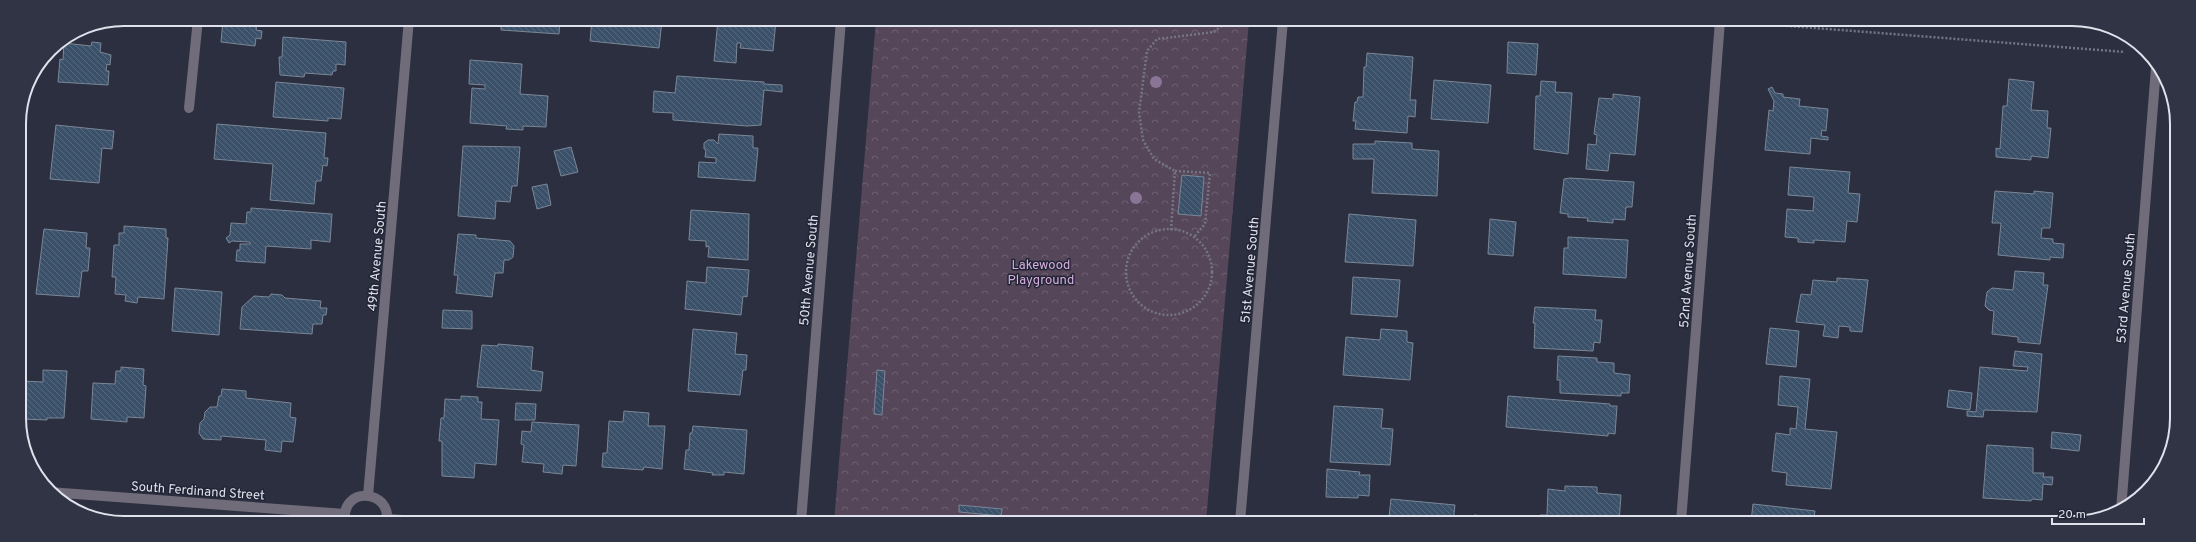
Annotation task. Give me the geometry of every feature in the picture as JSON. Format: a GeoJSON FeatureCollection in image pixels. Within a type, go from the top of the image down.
{"type":"FeatureCollection","features":[{"type":"Feature","properties":{"kind":"street"},"geometry":{"type":"LineString","coordinates":[[189,108],[197,26]]}},
{"type":"Feature","properties":{"kind":"street","name":"49th Avenue South"},"geometry":{"type":"LineString","coordinates":[[368,496],[408,26]]}},
{"type":"Feature","properties":{"kind":"street","name":"50th Avenue South"},"geometry":{"type":"LineString","coordinates":[[801,516],[841,26]]}},
{"type":"Feature","properties":{"kind":"street","name":"51st Avenue South"},"geometry":{"type":"LineString","coordinates":[[1241,516],[1282,26]]}},
{"type":"Feature","properties":{"kind":"street","name":"52nd Avenue South"},"geometry":{"type":"LineString","coordinates":[[1681,516],[1720,26]]}},
{"type":"Feature","properties":{"kind":"street","name":"53rd Avenue South"},"geometry":{"type":"LineString","coordinates":[[2122,503],[2156,73]]}},
{"type":"Feature","properties":{"kind":"street","name":"South Ferdinand Street"},"geometry":{"type":"LineString","coordinates":[[61,493],[322,516]]}},
{"type":"Feature","properties":{"kind":"street"},"geometry":{"type":"LineString","coordinates":[[345,516],[347,505],[358,496],[368,496],[378,499],[383,504],[387,516]]}},
{"type":"Feature","properties":{"kind":"path"},"geometry":{"type":"LineString","coordinates":[[1194,237],[1205,224],[1210,173],[1175,171],[1154,159],[1144,140],[1139,112],[1147,51],[1158,39],[1214,32],[1222,26]]}},
{"type":"Feature","properties":{"kind":"path"},"geometry":{"type":"LineString","coordinates":[[1789,26],[2126,52]]}},
{"type":"Feature","properties":{"kind":"path"},"geometry":{"type":"LineString","coordinates":[[1171,230],[1175,171]]}},
{"type":"Feature","properties":{"kind":"path"},"geometry":{"type":"LineString","coordinates":[[1180,230],[1194,237],[1204,247],[1211,260],[1212,275],[1209,290],[1201,302],[1189,311],[1175,316],[1160,315],[1147,310],[1136,301],[1129,290],[1126,277],[1126,263],[1131,250],[1140,239],[1152,232],[1180,230]]}},
{"type":"Feature","properties":{"kind":"green space","name":"Lakewood Playground"},"geometry":{"type":"Polygon","coordinates":[[[875,26],[1249,26],[1207,516],[835,516],[875,26]]]}},
{"type":"Feature","properties":{"kind":"building"},"geometry":{"type":"Polygon","coordinates":[[[222,26],[257,26],[256,30],[262,31],[261,39],[256,38],[255,46],[221,42],[222,26]]]}},
{"type":"Feature","properties":{"kind":"building"},"geometry":{"type":"Polygon","coordinates":[[[501,26],[560,26],[559,34],[501,30],[501,26]]]}},
{"type":"Feature","properties":{"kind":"building"},"geometry":{"type":"Polygon","coordinates":[[[591,26],[661,26],[659,48],[590,41],[591,26]]]}},
{"type":"Feature","properties":{"kind":"building"},"geometry":{"type":"Polygon","coordinates":[[[717,26],[775,26],[773,51],[740,48],[741,43],[737,43],[736,63],[714,61],[717,26]]]}},
{"type":"Feature","properties":{"kind":"building"},"geometry":{"type":"Polygon","coordinates":[[[283,37],[346,42],[345,65],[336,64],[336,71],[333,71],[332,75],[305,73],[304,77],[280,75],[279,57],[282,57],[283,37]]]}},
{"type":"Feature","properties":{"kind":"building"},"geometry":{"type":"Polygon","coordinates":[[[92,42],[101,43],[100,52],[111,55],[110,65],[107,64],[106,71],[109,71],[108,85],[58,82],[60,59],[63,60],[64,47],[69,44],[91,46],[92,42]]]}},
{"type":"Feature","properties":{"kind":"building"},"geometry":{"type":"Polygon","coordinates":[[[1508,42],[1538,44],[1536,75],[1507,73],[1508,42]]]}},
{"type":"Feature","properties":{"kind":"building"},"geometry":{"type":"Polygon","coordinates":[[[1367,53],[1413,57],[1410,100],[1416,100],[1415,117],[1408,116],[1407,133],[1355,129],[1356,121],[1353,121],[1355,102],[1357,102],[1358,97],[1363,97],[1364,67],[1366,67],[1367,53]]]}},
{"type":"Feature","properties":{"kind":"building"},"geometry":{"type":"Polygon","coordinates":[[[470,60],[522,64],[520,94],[548,96],[546,127],[523,126],[523,130],[506,129],[507,126],[470,123],[472,88],[485,89],[485,85],[469,84],[470,60]]]}},
{"type":"Feature","properties":{"kind":"building"},"geometry":{"type":"Polygon","coordinates":[[[677,76],[764,82],[764,84],[782,85],[782,92],[764,90],[761,125],[747,126],[673,120],[673,113],[653,112],[654,91],[675,93],[677,76]]]}},
{"type":"Feature","properties":{"kind":"building"},"geometry":{"type":"Polygon","coordinates":[[[2009,79],[2034,82],[2031,110],[2048,111],[2047,128],[2051,128],[2048,158],[2031,156],[2031,160],[1996,157],[1996,148],[2000,149],[2003,106],[2007,106],[2009,79]]]}},
{"type":"Feature","properties":{"kind":"building"},"geometry":{"type":"Polygon","coordinates":[[[1434,80],[1491,85],[1488,123],[1431,119],[1434,80]]]}},
{"type":"Feature","properties":{"kind":"building"},"geometry":{"type":"Polygon","coordinates":[[[1541,81],[1556,82],[1555,92],[1572,93],[1568,154],[1534,149],[1536,96],[1540,96],[1541,81]]]}},
{"type":"Feature","properties":{"kind":"building"},"geometry":{"type":"Polygon","coordinates":[[[276,82],[344,88],[341,119],[328,118],[328,121],[273,117],[276,82]]]}},
{"type":"Feature","properties":{"kind":"building"},"geometry":{"type":"Polygon","coordinates":[[[1772,87],[1775,93],[1783,94],[1783,97],[1800,99],[1799,106],[1828,109],[1826,131],[1822,130],[1821,136],[1828,137],[1828,140],[1811,138],[1810,154],[1765,150],[1769,110],[1773,111],[1774,101],[1768,89],[1772,87]]]}},
{"type":"Feature","properties":{"kind":"building"},"geometry":{"type":"Polygon","coordinates":[[[1613,94],[1640,97],[1635,155],[1610,153],[1608,171],[1586,169],[1588,144],[1596,145],[1597,135],[1594,134],[1599,98],[1613,99],[1613,94]]]}},
{"type":"Feature","properties":{"kind":"building"},"geometry":{"type":"Polygon","coordinates":[[[217,124],[326,133],[324,158],[328,158],[327,166],[323,165],[321,181],[316,181],[314,204],[270,200],[273,164],[214,159],[217,124]]]}},
{"type":"Feature","properties":{"kind":"building"},"geometry":{"type":"Polygon","coordinates":[[[56,125],[114,131],[112,149],[102,148],[99,183],[50,179],[56,125]]]}},
{"type":"Feature","properties":{"kind":"building"},"geometry":{"type":"Polygon","coordinates":[[[719,134],[753,136],[753,148],[758,148],[755,181],[698,177],[699,162],[716,163],[716,158],[705,157],[706,150],[704,149],[704,143],[708,140],[714,140],[718,144],[719,134]]]}},
{"type":"Feature","properties":{"kind":"building"},"geometry":{"type":"Polygon","coordinates":[[[1375,141],[1412,143],[1412,149],[1439,151],[1437,196],[1372,193],[1374,159],[1353,159],[1353,144],[1375,144],[1375,141]]]}},
{"type":"Feature","properties":{"kind":"building"},"geometry":{"type":"Polygon","coordinates":[[[463,146],[520,147],[517,186],[512,186],[510,202],[496,201],[495,219],[458,216],[463,146]]]}},
{"type":"Feature","properties":{"kind":"building"},"geometry":{"type":"Polygon","coordinates":[[[571,147],[578,172],[561,176],[554,151],[571,147]]]}},
{"type":"Feature","properties":{"kind":"building"},"geometry":{"type":"Polygon","coordinates":[[[1790,167],[1850,172],[1848,193],[1860,194],[1857,222],[1847,221],[1845,242],[1814,240],[1814,243],[1798,242],[1798,238],[1785,237],[1787,209],[1813,211],[1814,197],[1788,195],[1790,167]]]}},
{"type":"Feature","properties":{"kind":"building"},"geometry":{"type":"Polygon","coordinates":[[[1182,175],[1204,177],[1201,216],[1178,214],[1182,175]]]}},
{"type":"Feature","properties":{"kind":"building"},"geometry":{"type":"Polygon","coordinates":[[[1570,178],[1634,182],[1632,207],[1626,207],[1625,220],[1613,219],[1613,223],[1587,221],[1588,218],[1568,217],[1568,214],[1560,213],[1564,179],[1570,178]]]}},
{"type":"Feature","properties":{"kind":"building"},"geometry":{"type":"Polygon","coordinates":[[[547,184],[551,205],[537,209],[532,187],[547,184]]]}},
{"type":"Feature","properties":{"kind":"building"},"geometry":{"type":"Polygon","coordinates":[[[1995,191],[2034,194],[2034,191],[2053,193],[2050,228],[2042,228],[2041,238],[2053,239],[2053,243],[2064,244],[2063,258],[2050,257],[2050,260],[1998,255],[2001,223],[1992,223],[1995,191]]]}},
{"type":"Feature","properties":{"kind":"building"},"geometry":{"type":"Polygon","coordinates":[[[251,208],[332,214],[330,242],[311,240],[311,249],[266,246],[265,263],[236,261],[237,250],[240,250],[240,244],[250,244],[250,242],[232,241],[229,243],[226,238],[230,235],[231,223],[246,224],[247,212],[251,212],[251,208]]]}},
{"type":"Feature","properties":{"kind":"building"},"geometry":{"type":"Polygon","coordinates":[[[691,210],[749,214],[748,260],[708,257],[709,246],[706,247],[706,241],[689,240],[691,210]]]}},
{"type":"Feature","properties":{"kind":"building"},"geometry":{"type":"Polygon","coordinates":[[[1349,214],[1416,220],[1413,266],[1345,262],[1349,214]]]}},
{"type":"Feature","properties":{"kind":"building"},"geometry":{"type":"Polygon","coordinates":[[[1490,219],[1516,222],[1513,256],[1488,254],[1490,219]]]}},
{"type":"Feature","properties":{"kind":"building"},"geometry":{"type":"Polygon","coordinates":[[[124,226],[166,229],[166,238],[168,238],[164,299],[138,297],[137,303],[125,301],[126,295],[115,294],[116,277],[112,277],[114,245],[119,245],[119,233],[124,233],[124,226]]]}},
{"type":"Feature","properties":{"kind":"building"},"geometry":{"type":"Polygon","coordinates":[[[44,229],[87,233],[86,248],[90,248],[88,271],[82,271],[79,297],[36,294],[44,229]]]}},
{"type":"Feature","properties":{"kind":"building"},"geometry":{"type":"Polygon","coordinates":[[[458,234],[476,235],[476,238],[510,241],[514,246],[513,257],[509,260],[504,260],[503,273],[495,273],[492,297],[456,293],[458,275],[454,275],[458,234]]]}},
{"type":"Feature","properties":{"kind":"building"},"geometry":{"type":"Polygon","coordinates":[[[1568,237],[1628,240],[1626,278],[1563,274],[1564,248],[1568,248],[1568,237]]]}},
{"type":"Feature","properties":{"kind":"building"},"geometry":{"type":"Polygon","coordinates":[[[707,267],[749,270],[747,297],[743,296],[741,315],[685,309],[687,281],[706,283],[707,267]]]}},
{"type":"Feature","properties":{"kind":"building"},"geometry":{"type":"Polygon","coordinates":[[[2015,271],[2044,273],[2043,285],[2048,285],[2040,344],[2018,342],[2018,337],[1992,334],[1994,311],[1989,310],[1985,306],[1987,292],[1992,288],[2013,290],[2015,271]]]}},
{"type":"Feature","properties":{"kind":"building"},"geometry":{"type":"Polygon","coordinates":[[[1353,277],[1400,280],[1397,317],[1351,314],[1353,277]]]}},
{"type":"Feature","properties":{"kind":"building"},"geometry":{"type":"Polygon","coordinates":[[[1837,278],[1868,280],[1862,332],[1850,331],[1850,327],[1839,326],[1838,338],[1823,336],[1825,325],[1796,322],[1801,294],[1811,295],[1813,280],[1837,282],[1837,278]]]}},
{"type":"Feature","properties":{"kind":"building"},"geometry":{"type":"Polygon","coordinates":[[[175,288],[222,292],[219,335],[172,331],[175,288]]]}},
{"type":"Feature","properties":{"kind":"building"},"geometry":{"type":"Polygon","coordinates":[[[271,294],[282,295],[285,298],[321,301],[320,308],[327,308],[326,315],[323,315],[322,324],[313,324],[312,334],[240,329],[242,307],[254,296],[269,297],[271,294]]]}},
{"type":"Feature","properties":{"kind":"building"},"geometry":{"type":"Polygon","coordinates":[[[1535,307],[1596,310],[1595,320],[1602,320],[1600,343],[1594,342],[1593,351],[1534,348],[1535,323],[1533,323],[1535,307]]]}},
{"type":"Feature","properties":{"kind":"building"},"geometry":{"type":"Polygon","coordinates":[[[443,310],[472,311],[472,329],[442,328],[443,310]]]}},
{"type":"Feature","properties":{"kind":"building"},"geometry":{"type":"Polygon","coordinates":[[[1770,328],[1799,331],[1796,367],[1766,364],[1770,328]]]}},
{"type":"Feature","properties":{"kind":"building"},"geometry":{"type":"Polygon","coordinates":[[[693,329],[737,333],[735,354],[747,355],[746,370],[743,370],[740,395],[688,391],[693,329]]]}},
{"type":"Feature","properties":{"kind":"building"},"geometry":{"type":"Polygon","coordinates":[[[1381,329],[1407,331],[1407,342],[1413,343],[1410,380],[1343,375],[1346,337],[1380,340],[1381,329]]]}},
{"type":"Feature","properties":{"kind":"building"},"geometry":{"type":"Polygon","coordinates":[[[498,344],[533,347],[531,370],[543,372],[541,391],[477,387],[482,345],[498,346],[498,344]]]}},
{"type":"Feature","properties":{"kind":"building"},"geometry":{"type":"Polygon","coordinates":[[[2015,351],[2042,354],[2037,412],[1984,410],[1983,417],[1967,416],[1967,411],[1976,412],[1980,367],[2027,371],[2028,367],[2013,366],[2015,351]]]}},
{"type":"Feature","properties":{"kind":"building"},"geometry":{"type":"Polygon","coordinates":[[[1558,356],[1597,358],[1597,362],[1614,363],[1614,373],[1630,375],[1629,393],[1621,393],[1621,396],[1560,393],[1560,380],[1557,380],[1558,356]]]}},
{"type":"Feature","properties":{"kind":"building"},"geometry":{"type":"Polygon","coordinates":[[[121,367],[144,369],[143,385],[146,386],[144,418],[127,417],[127,422],[91,419],[93,383],[115,384],[116,371],[121,371],[121,367]]]}},
{"type":"Feature","properties":{"kind":"building"},"geometry":{"type":"Polygon","coordinates":[[[43,370],[67,371],[64,418],[47,418],[47,420],[26,419],[26,381],[43,382],[43,370]]]}},
{"type":"Feature","properties":{"kind":"building"},"geometry":{"type":"Polygon","coordinates":[[[877,370],[885,371],[882,415],[874,414],[877,370]]]}},
{"type":"Feature","properties":{"kind":"building"},"geometry":{"type":"Polygon","coordinates":[[[1780,376],[1810,379],[1805,429],[1837,432],[1831,489],[1786,485],[1787,473],[1772,471],[1776,433],[1790,435],[1790,428],[1796,429],[1798,407],[1778,405],[1780,376]]]}},
{"type":"Feature","properties":{"kind":"building"},"geometry":{"type":"Polygon","coordinates":[[[222,389],[246,391],[246,398],[291,403],[290,417],[296,418],[293,442],[282,441],[281,452],[265,450],[266,440],[221,436],[221,440],[203,439],[199,433],[200,423],[204,419],[205,412],[210,407],[217,407],[222,389]]]}},
{"type":"Feature","properties":{"kind":"building"},"geometry":{"type":"Polygon","coordinates":[[[1949,390],[1972,393],[1970,410],[1947,407],[1949,390]]]}},
{"type":"Feature","properties":{"kind":"building"},"geometry":{"type":"Polygon","coordinates":[[[461,396],[478,397],[478,402],[482,402],[481,419],[499,420],[496,465],[475,463],[474,478],[442,476],[442,441],[439,441],[441,418],[444,418],[445,399],[461,400],[461,396]]]}},
{"type":"Feature","properties":{"kind":"building"},"geometry":{"type":"Polygon","coordinates":[[[1508,396],[1610,404],[1610,406],[1617,406],[1615,434],[1608,433],[1608,436],[1506,427],[1508,396]]]}},
{"type":"Feature","properties":{"kind":"building"},"geometry":{"type":"Polygon","coordinates":[[[516,403],[536,404],[535,420],[515,420],[516,403]]]}},
{"type":"Feature","properties":{"kind":"building"},"geometry":{"type":"Polygon","coordinates":[[[1334,406],[1383,409],[1381,428],[1393,429],[1390,465],[1330,462],[1334,406]]]}},
{"type":"Feature","properties":{"kind":"building"},"geometry":{"type":"Polygon","coordinates":[[[624,411],[649,413],[648,426],[665,426],[662,469],[644,467],[643,470],[602,467],[603,453],[607,453],[609,421],[623,422],[624,411]]]}},
{"type":"Feature","properties":{"kind":"building"},"geometry":{"type":"Polygon","coordinates":[[[532,422],[579,425],[576,466],[563,465],[562,474],[543,472],[544,464],[522,462],[524,445],[521,444],[522,431],[531,432],[532,422]]]}},
{"type":"Feature","properties":{"kind":"building"},"geometry":{"type":"Polygon","coordinates":[[[693,426],[747,430],[744,474],[724,472],[724,475],[712,475],[713,473],[684,469],[686,450],[689,450],[690,433],[692,433],[693,426]]]}},
{"type":"Feature","properties":{"kind":"building"},"geometry":{"type":"Polygon","coordinates":[[[2052,432],[2081,435],[2079,451],[2051,448],[2052,432]]]}},
{"type":"Feature","properties":{"kind":"building"},"geometry":{"type":"Polygon","coordinates":[[[1987,445],[2033,448],[2033,473],[2044,473],[2043,477],[2053,477],[2052,485],[2043,484],[2042,500],[2032,499],[2031,501],[1983,498],[1987,445]]]}},
{"type":"Feature","properties":{"kind":"building"},"geometry":{"type":"Polygon","coordinates":[[[1327,469],[1360,472],[1359,475],[1370,475],[1369,496],[1358,495],[1358,498],[1326,497],[1327,469]]]}},
{"type":"Feature","properties":{"kind":"building"},"geometry":{"type":"Polygon","coordinates":[[[1565,486],[1597,487],[1597,493],[1621,495],[1619,516],[1540,516],[1547,515],[1548,489],[1565,491],[1565,486]]]}},
{"type":"Feature","properties":{"kind":"building"},"geometry":{"type":"Polygon","coordinates":[[[1391,499],[1455,505],[1454,516],[1389,516],[1391,499]]]}},
{"type":"Feature","properties":{"kind":"building"},"geometry":{"type":"Polygon","coordinates":[[[1753,504],[1815,511],[1814,516],[1752,516],[1753,504]]]}},
{"type":"Feature","properties":{"kind":"building"},"geometry":{"type":"Polygon","coordinates":[[[959,505],[1002,509],[1001,516],[959,512],[959,505]]]}}]}
